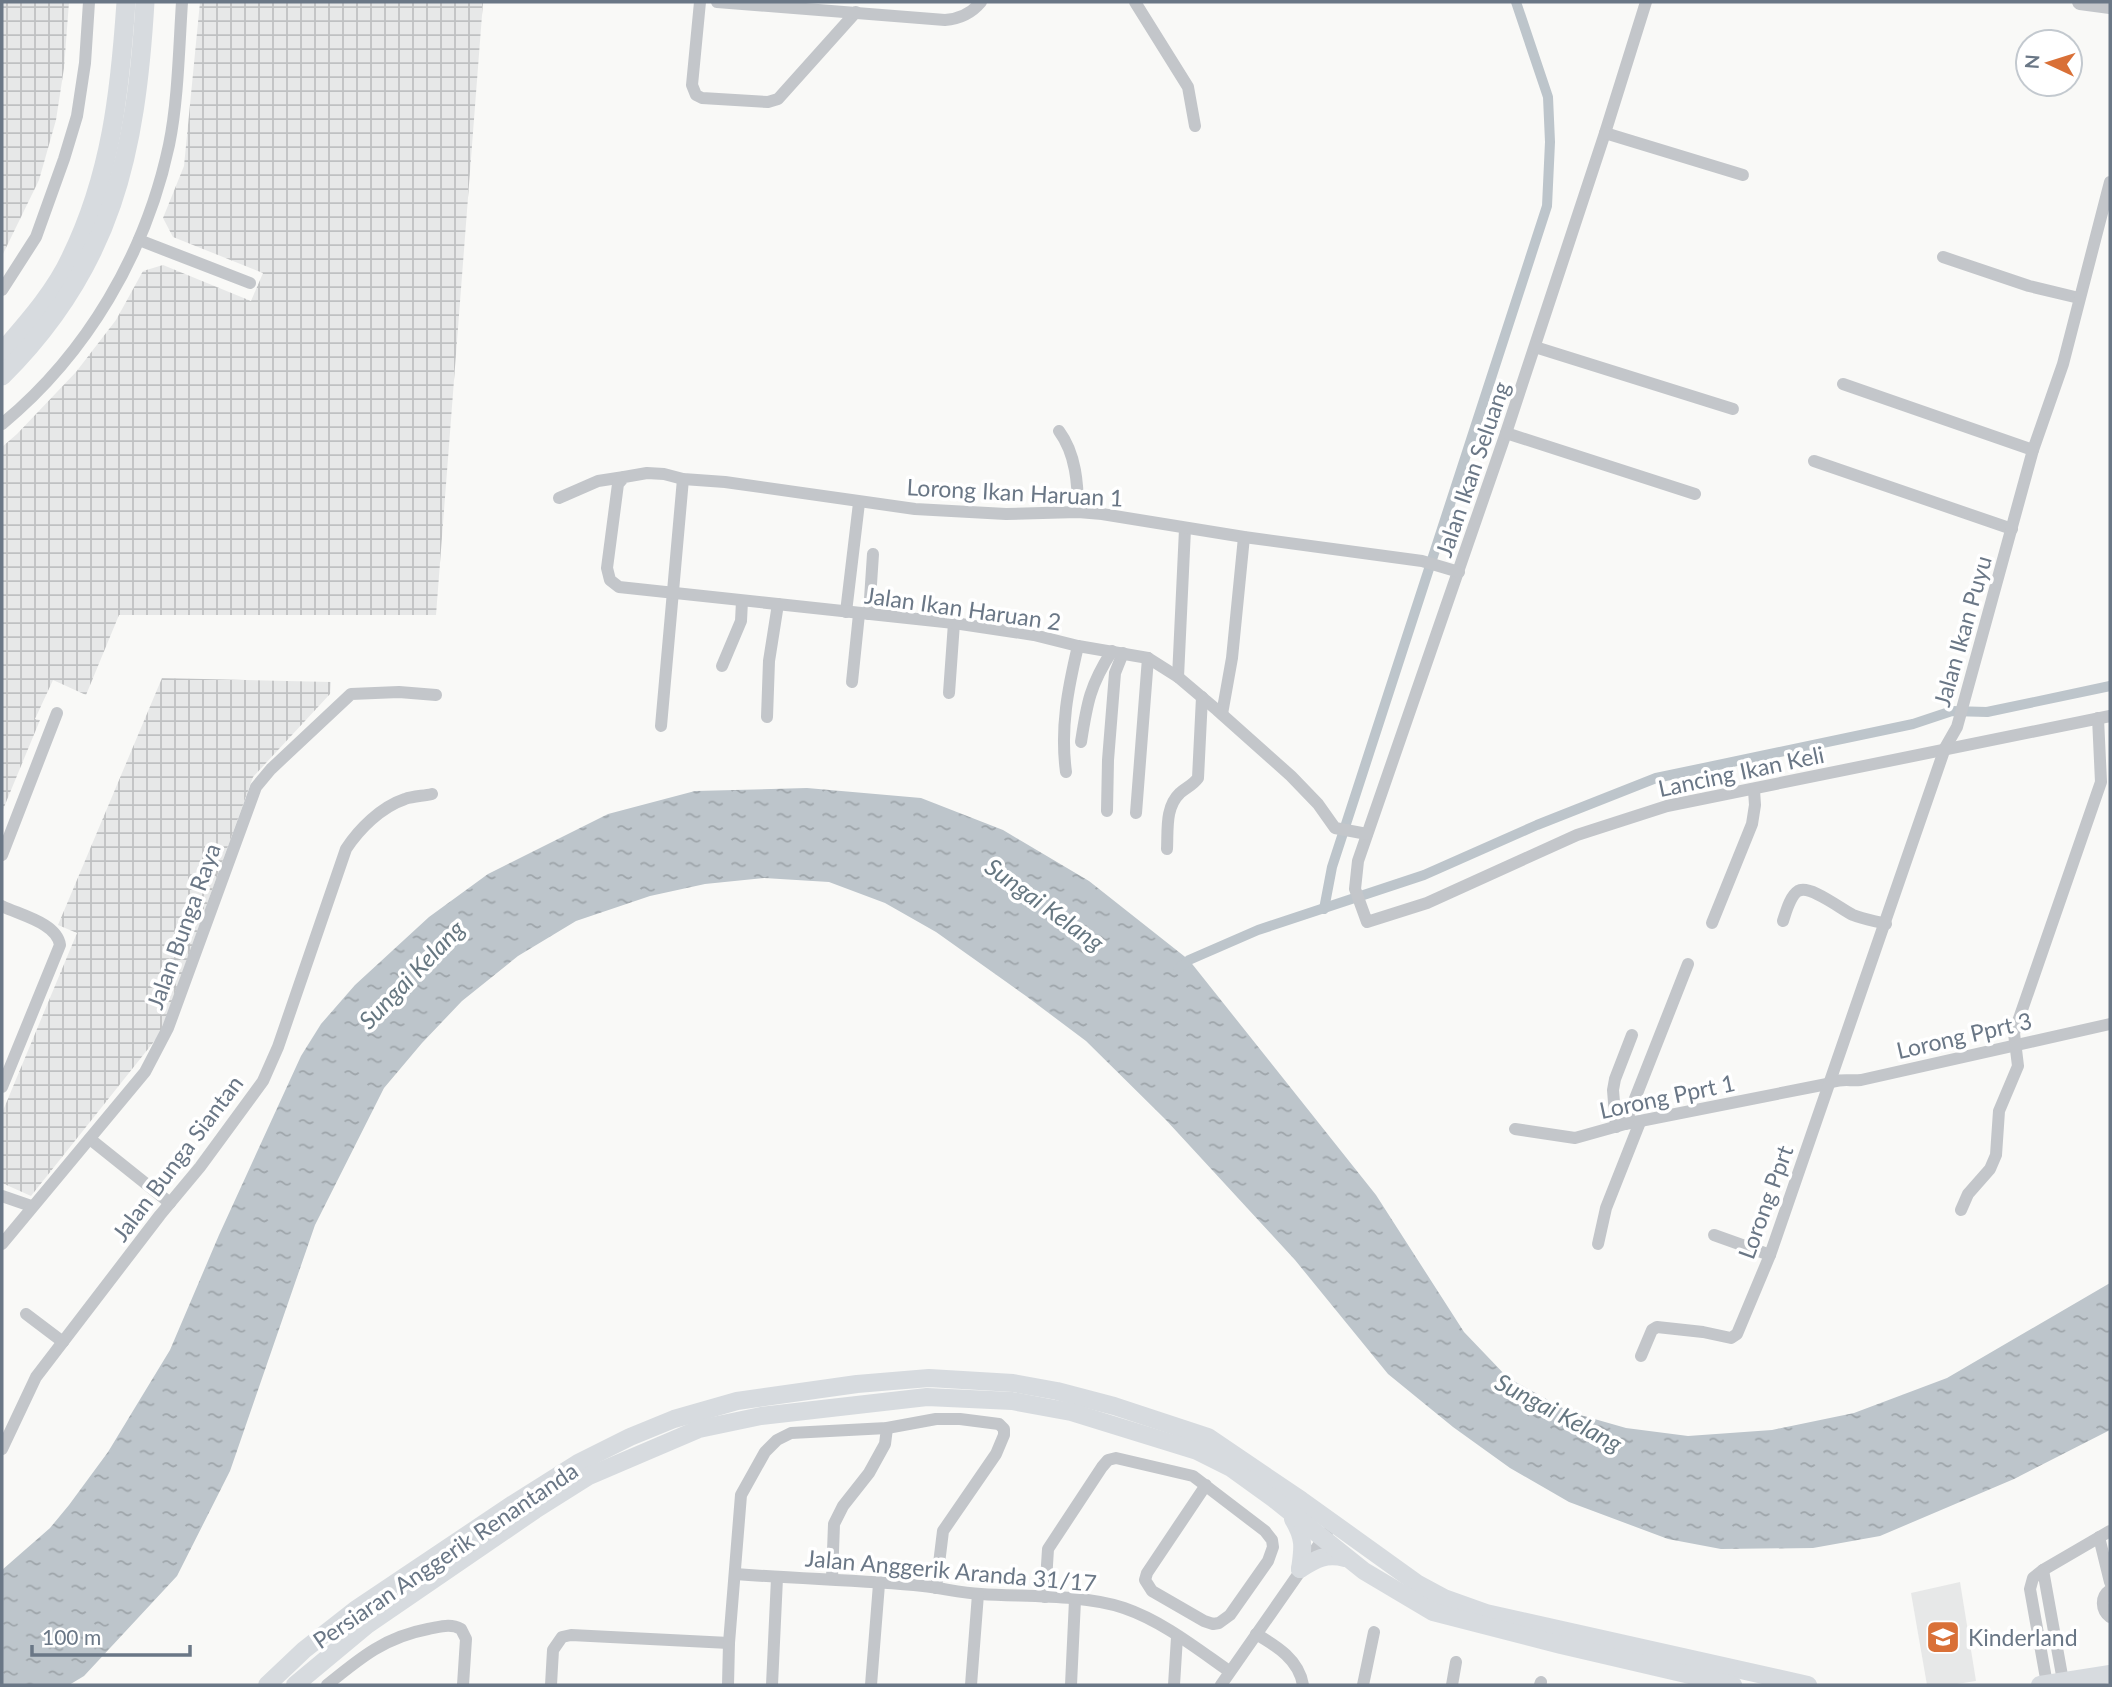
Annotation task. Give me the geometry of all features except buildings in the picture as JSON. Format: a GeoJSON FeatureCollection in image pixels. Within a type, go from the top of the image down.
{"type":"FeatureCollection","features":[{"type":"Feature","properties":{"kind":"main road"},"geometry":{"type":"LineString","coordinates":[[2,352],[29,321],[71,259],[86,222],[110,145],[117,101],[125,2]]}},
{"type":"Feature","properties":{"kind":"main road"},"geometry":{"type":"LineString","coordinates":[[2,376],[41,333],[61,305],[90,260],[105,224],[129,144],[145,2]]}},
{"type":"Feature","properties":{"kind":"main road","name":"Persiaran Anggerik Renantanda"},"geometry":{"type":"LineString","coordinates":[[270,1683],[304,1650],[355,1610],[578,1463],[630,1437],[674,1419],[737,1401],[857,1384],[929,1378],[957,1388],[1071,1412],[1197,1451],[1231,1468],[1286,1508],[1346,1558],[1433,1612],[1733,1685]]}},
{"type":"Feature","properties":{"kind":"main road","name":"Persiaran Anggerik Renantanda"},"geometry":{"type":"LineString","coordinates":[[295,1685],[367,1625],[535,1510],[589,1476],[649,1449],[699,1430],[761,1416],[914,1398],[957,1388],[1013,1384],[1057,1391],[1114,1406],[1208,1437],[1418,1584],[1444,1598],[1486,1613],[1808,1685]]}},
{"type":"Feature","properties":{"kind":"main road"},"geometry":{"type":"LineString","coordinates":[[1286,1508],[1301,1534],[1303,1543],[1300,1569]]}},
{"type":"Feature","properties":{"kind":"main road"},"geometry":{"type":"LineString","coordinates":[[1300,1569],[1322,1556],[1346,1558]]}},
{"type":"Feature","properties":{"kind":"main road"},"geometry":{"type":"LineString","coordinates":[[304,1650],[318,1665]]}},
{"type":"Feature","properties":{"kind":"main road"},"geometry":{"type":"LineString","coordinates":[[2050,1684],[2110,1674]]}},
{"type":"Feature","properties":{"kind":"street"},"geometry":{"type":"LineString","coordinates":[[2,289],[36,237],[64,159],[77,116],[85,63],[89,2]]}},
{"type":"Feature","properties":{"kind":"street"},"geometry":{"type":"LineString","coordinates":[[2,424],[45,385],[61,366],[97,317],[139,240],[155,201],[169,143],[182,2]]}},
{"type":"Feature","properties":{"kind":"street"},"geometry":{"type":"LineString","coordinates":[[700,2],[693,90],[702,98],[717,99],[768,102],[778,99],[856,12]]}},
{"type":"Feature","properties":{"kind":"street"},"geometry":{"type":"LineString","coordinates":[[717,2],[797,5],[856,12],[890,8],[945,20],[958,19],[981,2]]}},
{"type":"Feature","properties":{"kind":"street"},"geometry":{"type":"LineString","coordinates":[[1135,2],[1188,87],[1195,126]]}},
{"type":"Feature","properties":{"kind":"street","name":"Jalan Ikan Seluang"},"geometry":{"type":"LineString","coordinates":[[1394,914],[1367,922],[1355,889],[1358,861],[1535,347],[1646,2]]}},
{"type":"Feature","properties":{"kind":"street"},"geometry":{"type":"LineString","coordinates":[[2080,2],[2110,6]]}},
{"type":"Feature","properties":{"kind":"street"},"geometry":{"type":"LineString","coordinates":[[1605,133],[1743,174]]}},
{"type":"Feature","properties":{"kind":"street","name":"Jalan Ikan Puyu"},"geometry":{"type":"LineString","coordinates":[[1828,1084],[1886,924],[1945,748],[1957,727],[2034,450],[2063,364],[2110,182]]}},
{"type":"Feature","properties":{"kind":"street"},"geometry":{"type":"LineString","coordinates":[[139,240],[250,283]]}},
{"type":"Feature","properties":{"kind":"street"},"geometry":{"type":"LineString","coordinates":[[1943,257],[2029,286],[2079,298]]}},
{"type":"Feature","properties":{"kind":"street"},"geometry":{"type":"LineString","coordinates":[[1535,347],[1733,409]]}},
{"type":"Feature","properties":{"kind":"street"},"geometry":{"type":"LineString","coordinates":[[1843,384],[2034,450]]}},
{"type":"Feature","properties":{"kind":"street"},"geometry":{"type":"LineString","coordinates":[[1059,431],[1072,454],[1078,512]]}},
{"type":"Feature","properties":{"kind":"street"},"geometry":{"type":"LineString","coordinates":[[1506,433],[1695,494]]}},
{"type":"Feature","properties":{"kind":"street"},"geometry":{"type":"LineString","coordinates":[[1814,461],[2012,529]]}},
{"type":"Feature","properties":{"kind":"street","name":"Lorong Ikan Haruan 1"},"geometry":{"type":"LineString","coordinates":[[559,498],[598,481],[647,473],[664,474],[683,479],[726,482],[915,509],[993,513],[1078,512],[1422,561],[1459,572]]}},
{"type":"Feature","properties":{"kind":"street","name":"Jalan Ikan Haruan 2"},"geometry":{"type":"LineString","coordinates":[[624,477],[615,493],[607,568],[610,580],[619,587],[954,623],[1034,635],[1148,658],[1178,677],[1291,776],[1318,804],[1335,828],[1367,834]]}},
{"type":"Feature","properties":{"kind":"street"},"geometry":{"type":"LineString","coordinates":[[661,726],[683,479]]}},
{"type":"Feature","properties":{"kind":"street"},"geometry":{"type":"LineString","coordinates":[[852,682],[858,613],[859,503]]}},
{"type":"Feature","properties":{"kind":"street"},"geometry":{"type":"LineString","coordinates":[[1178,677],[1185,528]]}},
{"type":"Feature","properties":{"kind":"street"},"geometry":{"type":"LineString","coordinates":[[1222,714],[1232,658],[1244,537]]}},
{"type":"Feature","properties":{"kind":"street"},"geometry":{"type":"LineString","coordinates":[[858,613],[873,554]]}},
{"type":"Feature","properties":{"kind":"street"},"geometry":{"type":"LineString","coordinates":[[722,666],[741,621],[743,601]]}},
{"type":"Feature","properties":{"kind":"street"},"geometry":{"type":"LineString","coordinates":[[767,717],[769,661],[778,604]]}},
{"type":"Feature","properties":{"kind":"street"},"geometry":{"type":"LineString","coordinates":[[949,693],[954,623]]}},
{"type":"Feature","properties":{"kind":"street"},"geometry":{"type":"LineString","coordinates":[[1066,772],[1066,699],[1078,646]]}},
{"type":"Feature","properties":{"kind":"street"},"geometry":{"type":"LineString","coordinates":[[1081,741],[1087,699],[1096,677],[1117,652]]}},
{"type":"Feature","properties":{"kind":"street"},"geometry":{"type":"LineString","coordinates":[[1107,811],[1108,760],[1117,652]]}},
{"type":"Feature","properties":{"kind":"street"},"geometry":{"type":"LineString","coordinates":[[1136,814],[1148,658]]}},
{"type":"Feature","properties":{"kind":"street","name":"Jalan Bunga Raya"},"geometry":{"type":"LineString","coordinates":[[2,1244],[145,1072],[168,1028],[256,787],[271,769],[351,694],[399,692],[436,695]]}},
{"type":"Feature","properties":{"kind":"street"},"geometry":{"type":"LineString","coordinates":[[1167,849],[1170,807],[1180,793],[1193,785],[1198,778],[1202,697]]}},
{"type":"Feature","properties":{"kind":"street"},"geometry":{"type":"LineString","coordinates":[[2,855],[57,713]]}},
{"type":"Feature","properties":{"kind":"street"},"geometry":{"type":"LineString","coordinates":[[1961,1210],[1968,1194],[1990,1169],[1996,1155],[1999,1111],[2018,1066],[2014,1033],[2101,782],[2104,717]]}},
{"type":"Feature","properties":{"kind":"street","name":"Lancing Ikan Keli"},"geometry":{"type":"LineString","coordinates":[[1394,914],[1427,903],[1577,835],[1667,806],[2104,717]]}},
{"type":"Feature","properties":{"kind":"street"},"geometry":{"type":"LineString","coordinates":[[1712,923],[1752,824],[1754,790]]}},
{"type":"Feature","properties":{"kind":"street","name":"Jalan Bunga Siantan"},"geometry":{"type":"LineString","coordinates":[[2,1450],[36,1377],[263,1081],[278,1047],[351,843],[378,814],[395,803],[432,794]]}},
{"type":"Feature","properties":{"kind":"street"},"geometry":{"type":"LineString","coordinates":[[1783,921],[1792,898],[1797,891],[1803,890],[1816,893],[1853,915],[1886,924]]}},
{"type":"Feature","properties":{"kind":"street"},"geometry":{"type":"LineString","coordinates":[[2,906],[51,929],[59,937],[60,945],[2,1087]]}},
{"type":"Feature","properties":{"kind":"street"},"geometry":{"type":"LineString","coordinates":[[1621,1125],[1688,964]]}},
{"type":"Feature","properties":{"kind":"street","name":"Lorong Pprt 3"},"geometry":{"type":"LineString","coordinates":[[1828,1084],[1839,1078],[1861,1080],[2110,1024]]}},
{"type":"Feature","properties":{"kind":"street"},"geometry":{"type":"LineString","coordinates":[[1621,1125],[1613,1090],[1632,1035]]}},
{"type":"Feature","properties":{"kind":"street","name":"Lorong Pprt 1"},"geometry":{"type":"LineString","coordinates":[[1516,1129],[1575,1138],[1621,1125],[1828,1084]]}},
{"type":"Feature","properties":{"kind":"street","name":"Lorong Pprt"},"geometry":{"type":"LineString","coordinates":[[1641,1356],[1652,1330],[1657,1327],[1731,1338],[1737,1334],[1770,1255],[1828,1084]]}},
{"type":"Feature","properties":{"kind":"street"},"geometry":{"type":"LineString","coordinates":[[1598,1244],[1606,1208],[1640,1122]]}},
{"type":"Feature","properties":{"kind":"street"},"geometry":{"type":"LineString","coordinates":[[90,1139],[170,1203]]}},
{"type":"Feature","properties":{"kind":"street"},"geometry":{"type":"LineString","coordinates":[[2,1196],[32,1206]]}},
{"type":"Feature","properties":{"kind":"street"},"geometry":{"type":"LineString","coordinates":[[1714,1236],[1770,1255]]}},
{"type":"Feature","properties":{"kind":"street"},"geometry":{"type":"LineString","coordinates":[[26,1314],[63,1342]]}},
{"type":"Feature","properties":{"kind":"street"},"geometry":{"type":"LineString","coordinates":[[728,1685],[741,1495],[765,1451],[771,1444],[791,1433],[887,1428],[936,1419],[999,1424],[1004,1429],[996,1454],[943,1531],[936,1588]]}},
{"type":"Feature","properties":{"kind":"street"},"geometry":{"type":"LineString","coordinates":[[832,1579],[834,1524],[885,1444],[887,1428]]}},
{"type":"Feature","properties":{"kind":"street"},"geometry":{"type":"LineString","coordinates":[[1045,1597],[1048,1549],[1108,1460],[1116,1458],[1193,1476],[1206,1485],[1265,1531],[1272,1540],[1273,1547],[1268,1561],[1225,1620],[1213,1624],[1204,1621],[1152,1591],[1145,1580],[1206,1485]]}},
{"type":"Feature","properties":{"kind":"street"},"geometry":{"type":"LineString","coordinates":[[1221,1685],[1300,1569],[1334,1525]]}},
{"type":"Feature","properties":{"kind":"street"},"geometry":{"type":"LineString","coordinates":[[2050,1684],[2030,1583],[2043,1570],[2104,1534],[2110,1582]]}},
{"type":"Feature","properties":{"kind":"street"},"geometry":{"type":"LineString","coordinates":[[2043,1570],[2056,1642],[2050,1684]]}},
{"type":"Feature","properties":{"kind":"street","name":"Jalan Anggerik Aranda 31/17"},"geometry":{"type":"LineString","coordinates":[[736,1574],[832,1579],[978,1594],[1098,1602],[1125,1608],[1177,1637],[1229,1671]]}},
{"type":"Feature","properties":{"kind":"street"},"geometry":{"type":"LineString","coordinates":[[772,1685],[778,1578]]}},
{"type":"Feature","properties":{"kind":"street"},"geometry":{"type":"LineString","coordinates":[[871,1685],[879,1584]]}},
{"type":"Feature","properties":{"kind":"street"},"geometry":{"type":"LineString","coordinates":[[2110,1590],[2103,1598],[2102,1604],[2110,1617]]}},
{"type":"Feature","properties":{"kind":"street"},"geometry":{"type":"LineString","coordinates":[[971,1685],[978,1594]]}},
{"type":"Feature","properties":{"kind":"street"},"geometry":{"type":"LineString","coordinates":[[1071,1685],[1075,1600]]}},
{"type":"Feature","properties":{"kind":"street"},"geometry":{"type":"LineString","coordinates":[[327,1685],[362,1656],[383,1643],[448,1625],[461,1629],[466,1639],[463,1685]]}},
{"type":"Feature","properties":{"kind":"street"},"geometry":{"type":"LineString","coordinates":[[1363,1685],[1374,1632]]}},
{"type":"Feature","properties":{"kind":"street"},"geometry":{"type":"LineString","coordinates":[[1256,1634],[1293,1661],[1303,1685]]}},
{"type":"Feature","properties":{"kind":"street"},"geometry":{"type":"LineString","coordinates":[[551,1685],[553,1650],[562,1637],[571,1635],[729,1643]]}},
{"type":"Feature","properties":{"kind":"street"},"geometry":{"type":"LineString","coordinates":[[1174,1685],[1177,1637]]}},
{"type":"Feature","properties":{"kind":"street"},"geometry":{"type":"LineString","coordinates":[[2040,1644],[2056,1642]]}},
{"type":"Feature","properties":{"kind":"street"},"geometry":{"type":"LineString","coordinates":[[1452,1685],[1457,1662]]}},
{"type":"Feature","properties":{"kind":"shaded area"},"geometry":{"type":"Polygon","coordinates":[[[2,2],[69,2],[64,68],[56,120],[39,180],[2,256],[2,2]]]}},
{"type":"Feature","properties":{"kind":"shaded area"},"geometry":{"type":"Polygon","coordinates":[[[200,2],[483,2],[436,615],[119,615],[86,695],[53,680],[35,719],[40,720],[2,812],[2,447],[76,372],[116,320],[143,271],[163,265],[251,301],[263,273],[173,237],[163,218],[184,166],[200,2]]]}},
{"type":"Feature","properties":{"kind":"shaded area"},"geometry":{"type":"Polygon","coordinates":[[[162,678],[331,682],[330,694],[253,777],[160,1034],[31,1196],[2,1183],[2,1113],[77,933],[58,925],[162,678]]]}},
{"type":"Feature","properties":{"kind":"shaded area","name":"Kinderland"},"geometry":{"type":"Polygon","coordinates":[[[1960,1582],[1976,1681],[1927,1685],[1911,1593],[1960,1582]]]}},
{"type":"Feature","properties":{"kind":"water","name":"Sungai Kelang"},"geometry":{"type":"Polygon","coordinates":[[[807,788],[921,798],[1003,830],[1089,881],[1189,960],[1376,1195],[1464,1332],[1508,1378],[1570,1412],[1626,1428],[1688,1436],[1772,1430],[1854,1413],[1947,1378],[2110,1283],[2110,1430],[2014,1479],[1880,1536],[1813,1548],[1721,1549],[1668,1539],[1569,1502],[1510,1468],[1453,1427],[1388,1374],[1295,1260],[1166,1120],[1086,1041],[1026,996],[936,932],[885,903],[829,882],[764,878],[705,884],[650,896],[576,921],[518,956],[462,1001],[422,1043],[384,1088],[315,1225],[230,1471],[177,1576],[84,1676],[69,1685],[2,1685],[2,1570],[50,1528],[69,1505],[108,1452],[170,1350],[301,1056],[321,1024],[355,985],[429,917],[488,874],[608,814],[695,791],[807,788]]]}},
{"type":"Feature","properties":{"kind":"waterway"},"geometry":{"type":"LineString","coordinates":[[1324,909],[1332,867],[1547,206],[1550,142],[1548,97],[1516,2]]}},
{"type":"Feature","properties":{"kind":"waterway"},"geometry":{"type":"LineString","coordinates":[[1178,969],[1189,960],[1258,930],[1424,875],[1537,825],[1656,778],[1913,724],[1952,711],[1987,712],[2110,686]]}},
{"type":"Feature","properties":{"kind":"place","name":"Kinderland"},"geometry":{"type":"Point","coordinates":[1943,1637]}}]}
